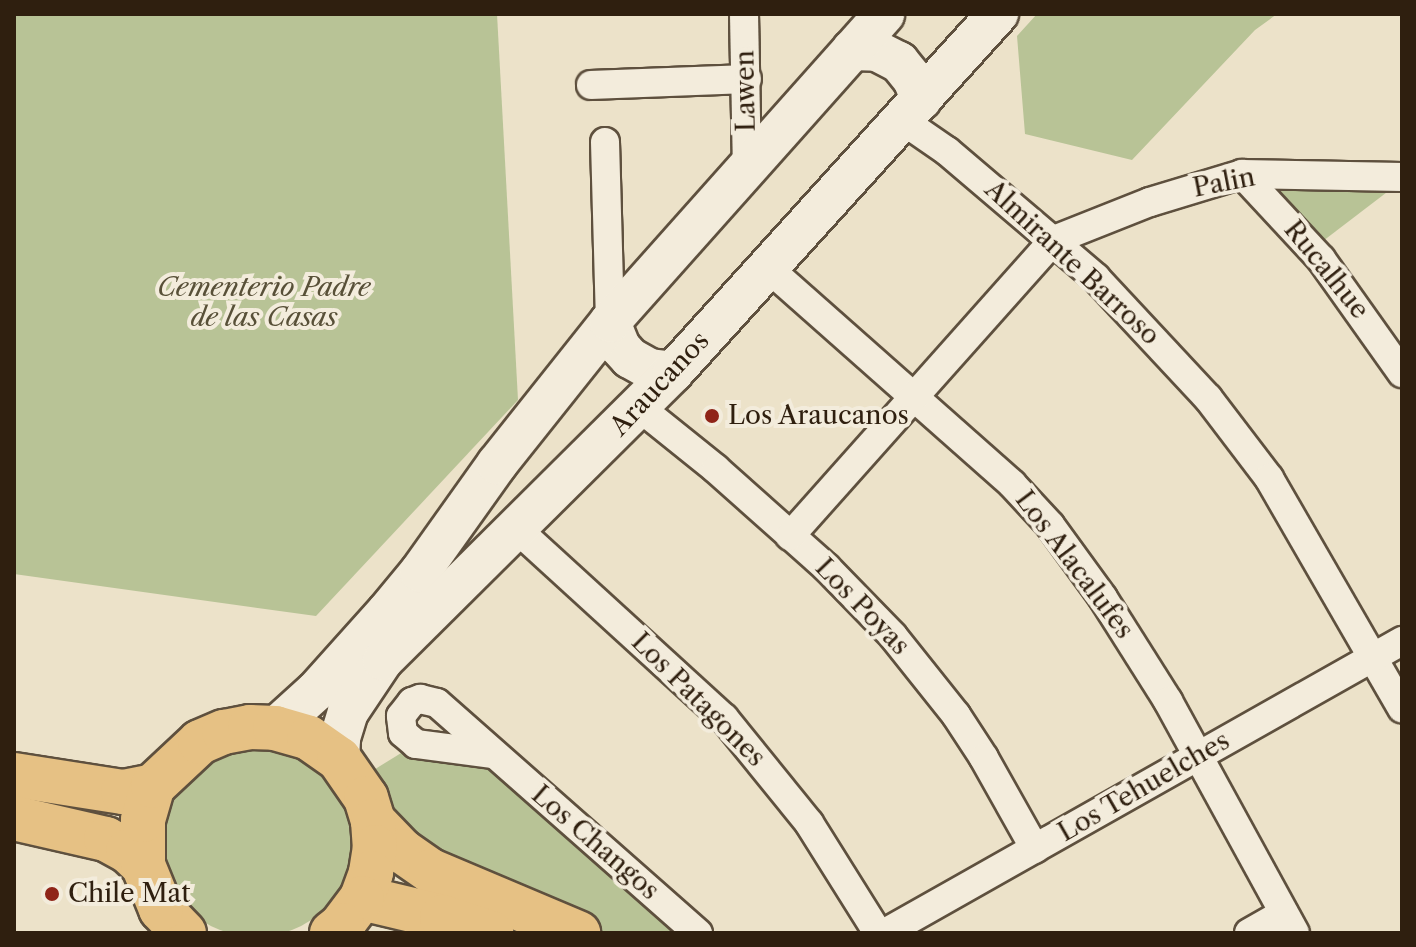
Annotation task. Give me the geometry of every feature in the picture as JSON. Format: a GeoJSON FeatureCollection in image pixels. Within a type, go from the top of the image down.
{"type":"FeatureCollection","features":[{"type":"Feature","properties":{"kind":"main road"},"geometry":{"type":"LineString","coordinates":[[275,728],[316,691],[412,582],[497,464],[610,322],[884,14]]}},
{"type":"Feature","properties":{"kind":"main road","name":"Araucanos"},"geometry":{"type":"LineString","coordinates":[[339,759],[340,738],[348,712],[383,660],[448,593],[518,530],[673,372],[998,14]]}},
{"type":"Feature","properties":{"kind":"main road"},"geometry":{"type":"LineString","coordinates":[[852,50],[877,51],[899,62],[913,79],[911,109]]}},
{"type":"Feature","properties":{"kind":"main road"},"geometry":{"type":"LineString","coordinates":[[610,322],[614,335],[630,358],[650,369],[673,372]]}},
{"type":"Feature","properties":{"kind":"main road"},"geometry":{"type":"LineString","coordinates":[[178,931],[149,887],[143,865],[143,820],[153,786],[200,742],[224,732],[275,728],[309,738],[339,759],[355,777],[373,821],[375,847],[371,873],[362,898],[332,933]]}},
{"type":"Feature","properties":{"kind":"main road"},"geometry":{"type":"LineString","coordinates":[[14,775],[123,792],[153,786]]}},
{"type":"Feature","properties":{"kind":"main road"},"geometry":{"type":"LineString","coordinates":[[14,818],[106,839],[128,851],[143,865]]}},
{"type":"Feature","properties":{"kind":"main road"},"geometry":{"type":"LineString","coordinates":[[373,821],[402,851],[431,871],[578,933]]}},
{"type":"Feature","properties":{"kind":"main road"},"geometry":{"type":"LineString","coordinates":[[362,898],[442,917],[491,933]]}},
{"type":"Feature","properties":{"kind":"street","name":"Lawen"},"geometry":{"type":"LineString","coordinates":[[744,14],[747,168]]}},
{"type":"Feature","properties":{"kind":"street"},"geometry":{"type":"LineString","coordinates":[[591,85],[747,79]]}},
{"type":"Feature","properties":{"kind":"street","name":"Almirante Barroso"},"geometry":{"type":"LineString","coordinates":[[911,109],[947,151],[1054,240],[1137,318],[1239,437],[1269,478],[1402,708]]}},
{"type":"Feature","properties":{"kind":"street"},"geometry":{"type":"LineString","coordinates":[[605,142],[610,322]]}},
{"type":"Feature","properties":{"kind":"street","name":"Palin"},"geometry":{"type":"LineString","coordinates":[[1054,240],[1150,202],[1242,174],[1402,177]]}},
{"type":"Feature","properties":{"kind":"street","name":"Rucalhue"},"geometry":{"type":"LineString","coordinates":[[1242,174],[1321,259],[1402,373]]}},
{"type":"Feature","properties":{"kind":"street"},"geometry":{"type":"LineString","coordinates":[[790,536],[1054,240]]}},
{"type":"Feature","properties":{"kind":"street","name":"Los Alacalufes"},"geometry":{"type":"LineString","coordinates":[[767,267],[917,397],[1012,484],[1050,525],[1135,646],[1199,756],[1289,923]]}},
{"type":"Feature","properties":{"kind":"street","name":"Los Poyas"},"geometry":{"type":"LineString","coordinates":[[639,407],[716,469],[860,601],[924,673],[984,758],[1035,849]]}},
{"type":"Feature","properties":{"kind":"street","name":"Los Patagones"},"geometry":{"type":"LineString","coordinates":[[518,530],[724,718],[809,823],[878,933]]}},
{"type":"Feature","properties":{"kind":"street","name":"Los Tehuelches"},"geometry":{"type":"LineString","coordinates":[[885,933],[1402,641]]}},
{"type":"Feature","properties":{"kind":"street","name":"Los Changos"},"geometry":{"type":"LineString","coordinates":[[493,754],[698,933]]}},
{"type":"Feature","properties":{"kind":"street"},"geometry":{"type":"LineString","coordinates":[[1249,933],[1289,923]]}},
{"type":"Feature","properties":{"kind":"green space","name":"Cementerio Padre de las Casas"},"geometry":{"type":"Polygon","coordinates":[[[14,14],[497,14],[518,400],[316,616],[14,574],[14,14]]]}},
{"type":"Feature","properties":{"kind":"green space"},"geometry":{"type":"Polygon","coordinates":[[[1037,14],[1277,14],[1255,30],[1132,160],[1025,134],[1017,36],[1037,14]]]}},
{"type":"Feature","properties":{"kind":"green space"},"geometry":{"type":"Polygon","coordinates":[[[1271,184],[1395,186],[1323,241],[1271,184]]]}},
{"type":"Feature","properties":{"kind":"green space"},"geometry":{"type":"Polygon","coordinates":[[[256,743],[293,750],[325,771],[346,803],[353,840],[346,877],[325,909],[293,930],[256,937],[219,930],[187,909],[166,877],[159,840],[166,803],[187,771],[219,750],[256,743]]]}},
{"type":"Feature","properties":{"kind":"green space"},"geometry":{"type":"Polygon","coordinates":[[[406,750],[496,764],[692,933],[594,933],[487,880],[392,823],[372,771],[406,750]]]}},
{"type":"Feature","properties":{"kind":"place","name":"Los Araucanos"},"geometry":{"type":"Point","coordinates":[712,416]}},
{"type":"Feature","properties":{"kind":"place","name":"Chile Mat"},"geometry":{"type":"Point","coordinates":[52,894]}}]}
